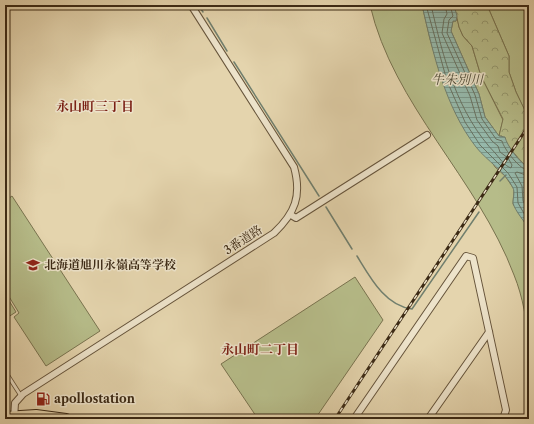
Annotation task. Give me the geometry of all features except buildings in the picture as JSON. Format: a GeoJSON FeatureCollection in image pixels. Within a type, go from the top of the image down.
{"type":"FeatureCollection","features":[{"type":"Feature","properties":{"kind":"main road"},"geometry":{"type":"LineString","coordinates":[[11,417],[36,415],[66,419]]}},
{"type":"Feature","properties":{"kind":"street","name":"3番道路"},"geometry":{"type":"LineString","coordinates":[[21,396],[274,233],[291,215],[296,202],[298,190],[294,167],[191,5]]}},
{"type":"Feature","properties":{"kind":"street"},"geometry":{"type":"LineString","coordinates":[[291,215],[296,218],[427,135]]}},
{"type":"Feature","properties":{"kind":"street"},"geometry":{"type":"LineString","coordinates":[[354,419],[466,256],[473,258],[506,410],[503,419]]}},
{"type":"Feature","properties":{"kind":"street"},"geometry":{"type":"LineString","coordinates":[[428,419],[489,332]]}},
{"type":"Feature","properties":{"kind":"street"},"geometry":{"type":"LineString","coordinates":[[11,417],[15,403],[21,396]]}},
{"type":"Feature","properties":{"kind":"lane"},"geometry":{"type":"LineString","coordinates":[[5,371],[21,396]]}},
{"type":"Feature","properties":{"kind":"green space"},"geometry":{"type":"Polygon","coordinates":[[[370,5],[422,5],[443,83],[495,167],[505,176],[514,189],[513,204],[529,229],[529,346],[526,319],[520,292],[498,240],[480,206],[437,142],[397,76],[381,41],[370,5]]]}},
{"type":"Feature","properties":{"kind":"green space"},"geometry":{"type":"Polygon","coordinates":[[[454,5],[487,5],[509,56],[509,72],[516,92],[529,119],[529,168],[514,154],[502,136],[499,136],[503,119],[481,76],[472,46],[463,36],[459,27],[454,5]]]}},
{"type":"Feature","properties":{"kind":"green space"},"geometry":{"type":"Polygon","coordinates":[[[487,5],[521,5],[529,19],[529,119],[516,92],[509,72],[509,56],[487,5]]]}},
{"type":"Feature","properties":{"kind":"green space"},"geometry":{"type":"Polygon","coordinates":[[[457,16],[459,27],[463,36],[472,46],[481,76],[503,120],[499,136],[485,117],[479,94],[451,31],[453,21],[456,21],[457,16]]]}},
{"type":"Feature","properties":{"kind":"green space","name":"北海道旭川永嶺高等学校"},"geometry":{"type":"Polygon","coordinates":[[[12,196],[100,331],[46,366],[14,317],[19,313],[5,290],[5,201],[12,196]]]}},
{"type":"Feature","properties":{"kind":"green space"},"geometry":{"type":"Polygon","coordinates":[[[355,277],[383,320],[315,419],[258,419],[221,364],[355,277]]]}},
{"type":"Feature","properties":{"kind":"green space"},"geometry":{"type":"Polygon","coordinates":[[[5,294],[16,312],[5,319],[5,294]]]}},
{"type":"Feature","properties":{"kind":"water","name":"牛朱別川"},"geometry":{"type":"Polygon","coordinates":[[[422,5],[454,5],[457,16],[456,21],[453,21],[451,31],[479,94],[485,117],[499,136],[505,137],[514,154],[529,168],[529,229],[514,206],[514,190],[510,182],[501,171],[476,147],[456,115],[448,97],[436,60],[422,5]]]}},
{"type":"Feature","properties":{"kind":"waterway"},"geometry":{"type":"LineString","coordinates":[[198,5],[203,12]]}},
{"type":"Feature","properties":{"kind":"waterway"},"geometry":{"type":"LineString","coordinates":[[207,18],[227,51]]}},
{"type":"Feature","properties":{"kind":"waterway"},"geometry":{"type":"LineString","coordinates":[[234,62],[319,196]]}},
{"type":"Feature","properties":{"kind":"waterway"},"geometry":{"type":"LineString","coordinates":[[500,181],[506,175]]}},
{"type":"Feature","properties":{"kind":"waterway"},"geometry":{"type":"LineString","coordinates":[[326,207],[352,249]]}},
{"type":"Feature","properties":{"kind":"waterway"},"geometry":{"type":"LineString","coordinates":[[357,256],[373,281],[386,296],[402,307],[412,309],[479,212]]}},
{"type":"Feature","properties":{"kind":"railway"},"geometry":{"type":"LineString","coordinates":[[335,419],[529,125]]}},
{"type":"Feature","properties":{"kind":"place","name":"北海道旭川永嶺高等学校"},"geometry":{"type":"Point","coordinates":[33,265]}},
{"type":"Feature","properties":{"kind":"place","name":"apollostation"},"geometry":{"type":"Point","coordinates":[43,399]}},
{"type":"Feature","properties":{"kind":"district","name":"永山町三丁目"},"geometry":{"type":"Point","coordinates":[95,106]}},
{"type":"Feature","properties":{"kind":"district","name":"永山町二丁目"},"geometry":{"type":"Point","coordinates":[260,349]}}]}
